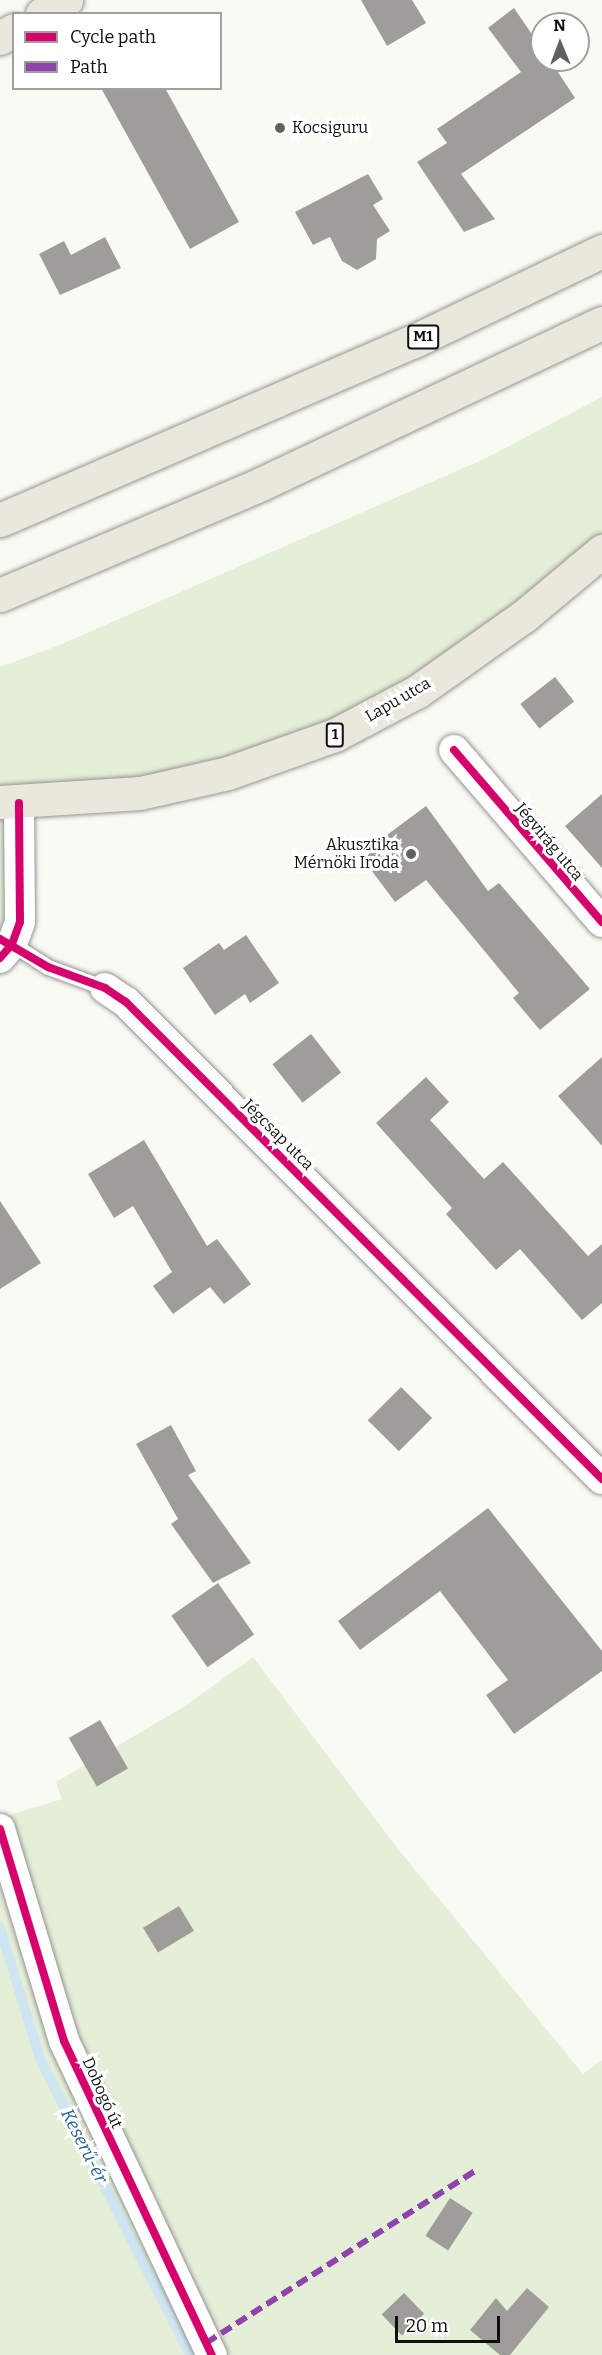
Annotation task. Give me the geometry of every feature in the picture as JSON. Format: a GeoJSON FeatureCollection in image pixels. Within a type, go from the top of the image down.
{"type":"FeatureCollection","features":[{"type":"Feature","properties":{"kind":"main road"},"geometry":{"type":"LineString","coordinates":[[45,12],[66,0]]}},
{"type":"Feature","properties":{"kind":"main road","name":"M1"},"geometry":{"type":"LineString","coordinates":[[0,520],[412,342],[602,251]]}},
{"type":"Feature","properties":{"kind":"main road"},"geometry":{"type":"LineString","coordinates":[[0,596],[261,484],[602,323]]}},
{"type":"Feature","properties":{"kind":"main road","name":"Lapu utca"},"geometry":{"type":"LineString","coordinates":[[10,803],[140,793],[228,773],[335,735],[418,691],[524,616],[602,551]]}},
{"type":"Feature","properties":{"kind":"street","name":"Jégvirág utca"},"geometry":{"type":"LineString","coordinates":[[454,750],[602,922]]}},
{"type":"Feature","properties":{"kind":"street","name":"Jégcsap utca"},"geometry":{"type":"LineString","coordinates":[[6,951],[20,922],[10,803]]}},
{"type":"Feature","properties":{"kind":"street","name":"Jégcsap utca"},"geometry":{"type":"LineString","coordinates":[[105,988],[134,1011],[602,1479]]}},
{"type":"Feature","properties":{"kind":"street","name":"Dobogó út"},"geometry":{"type":"LineString","coordinates":[[0,1829],[64,2041],[212,2355]]}},
{"type":"Feature","properties":{"kind":"lane","name":"Jégcsap utca"},"geometry":{"type":"LineString","coordinates":[[6,951],[105,988]]}},
{"type":"Feature","properties":{"kind":"green space"},"geometry":{"type":"Polygon","coordinates":[[[602,397],[602,551],[335,735],[19,803],[20,922],[0,958],[0,667],[62,644],[484,459],[602,397]]]}},
{"type":"Feature","properties":{"kind":"green space"},"geometry":{"type":"Polygon","coordinates":[[[253,1657],[398,1849],[583,2074],[602,2060],[602,2355],[0,2355],[0,1818],[62,1799],[56,1782],[185,1706],[253,1657]]]}},
{"type":"Feature","properties":{"kind":"building"},"geometry":{"type":"Polygon","coordinates":[[[361,0],[412,0],[426,23],[387,46],[361,0]]]}},
{"type":"Feature","properties":{"kind":"building"},"geometry":{"type":"Polygon","coordinates":[[[514,8],[530,31],[530,72],[558,72],[575,98],[461,174],[495,219],[464,232],[417,162],[447,143],[437,129],[521,72],[488,28],[514,8]]]}},
{"type":"Feature","properties":{"kind":"building"},"geometry":{"type":"Polygon","coordinates":[[[102,90],[166,90],[239,222],[190,249],[102,90]]]}},
{"type":"Feature","properties":{"kind":"building"},"geometry":{"type":"Polygon","coordinates":[[[368,174],[383,199],[373,205],[390,231],[377,239],[376,259],[357,270],[342,261],[330,237],[313,245],[295,212],[368,174]]]}},
{"type":"Feature","properties":{"kind":"building"},"geometry":{"type":"Polygon","coordinates":[[[105,237],[121,268],[60,295],[39,254],[64,241],[71,255],[105,237]]]}},
{"type":"Feature","properties":{"kind":"building"},"geometry":{"type":"Polygon","coordinates":[[[555,677],[574,701],[539,729],[520,704],[555,677]]]}},
{"type":"Feature","properties":{"kind":"building"},"geometry":{"type":"Polygon","coordinates":[[[602,794],[602,868],[565,826],[602,794]]]}},
{"type":"Feature","properties":{"kind":"building"},"geometry":{"type":"Polygon","coordinates":[[[426,806],[488,891],[499,883],[590,989],[540,1030],[513,998],[519,993],[426,880],[395,902],[360,855],[426,806]]]}},
{"type":"Feature","properties":{"kind":"building"},"geometry":{"type":"Polygon","coordinates":[[[246,935],[279,983],[250,1003],[245,994],[215,1015],[183,968],[219,943],[224,950],[246,935]]]}},
{"type":"Feature","properties":{"kind":"building"},"geometry":{"type":"Polygon","coordinates":[[[311,1034],[341,1073],[303,1103],[272,1064],[311,1034]]]}},
{"type":"Feature","properties":{"kind":"building"},"geometry":{"type":"Polygon","coordinates":[[[602,1057],[602,1146],[558,1096],[602,1057]]]}},
{"type":"Feature","properties":{"kind":"building"},"geometry":{"type":"Polygon","coordinates":[[[426,1077],[449,1102],[430,1120],[484,1179],[503,1162],[588,1256],[602,1244],[602,1303],[582,1320],[520,1249],[496,1270],[446,1214],[452,1208],[376,1123],[426,1077]]]}},
{"type":"Feature","properties":{"kind":"building"},"geometry":{"type":"Polygon","coordinates":[[[144,1140],[207,1246],[217,1239],[251,1284],[224,1304],[210,1287],[173,1314],[153,1286],[172,1272],[133,1206],[114,1218],[88,1174],[144,1140]]]}},
{"type":"Feature","properties":{"kind":"building"},"geometry":{"type":"Polygon","coordinates":[[[0,1201],[41,1263],[0,1289],[0,1201]]]}},
{"type":"Feature","properties":{"kind":"building"},"geometry":{"type":"Polygon","coordinates":[[[401,1387],[432,1418],[399,1451],[368,1420],[401,1387]]]}},
{"type":"Feature","properties":{"kind":"building"},"geometry":{"type":"Polygon","coordinates":[[[171,1425],[196,1471],[188,1475],[251,1563],[213,1583],[171,1524],[178,1519],[136,1444],[171,1425]]]}},
{"type":"Feature","properties":{"kind":"building"},"geometry":{"type":"Polygon","coordinates":[[[488,1508],[602,1651],[602,1671],[514,1734],[486,1695],[508,1680],[440,1591],[360,1650],[338,1621],[488,1508]]]}},
{"type":"Feature","properties":{"kind":"building"},"geometry":{"type":"Polygon","coordinates":[[[218,1583],[254,1635],[207,1667],[171,1616],[218,1583]]]}},
{"type":"Feature","properties":{"kind":"building"},"geometry":{"type":"Polygon","coordinates":[[[100,1720],[128,1768],[97,1786],[69,1738],[100,1720]]]}},
{"type":"Feature","properties":{"kind":"building"},"geometry":{"type":"Polygon","coordinates":[[[179,1906],[194,1931],[158,1952],[143,1928],[179,1906]]]}},
{"type":"Feature","properties":{"kind":"building"},"geometry":{"type":"Polygon","coordinates":[[[450,2198],[473,2213],[448,2250],[425,2236],[450,2198]]]}},
{"type":"Feature","properties":{"kind":"building"},"geometry":{"type":"Polygon","coordinates":[[[527,2288],[549,2307],[510,2355],[500,2355],[470,2330],[496,2298],[507,2311],[527,2288]]]}},
{"type":"Feature","properties":{"kind":"building"},"geometry":{"type":"Polygon","coordinates":[[[404,2293],[424,2314],[402,2335],[382,2315],[404,2293]]]}},
{"type":"Feature","properties":{"kind":"waterway","name":"Keserű-ér"},"geometry":{"type":"LineString","coordinates":[[0,1928],[41,2061],[190,2355]]}},
{"type":"Feature","properties":{"kind":"marked path"},"geometry":{"type":"LineString","coordinates":[[206,2343],[477,2170]]}},
{"type":"Feature","properties":{"kind":"cycle path"},"geometry":{"type":"LineString","coordinates":[[454,750],[602,922]]}},
{"type":"Feature","properties":{"kind":"cycle path"},"geometry":{"type":"LineString","coordinates":[[0,958],[12,944],[20,922],[19,803]]}},
{"type":"Feature","properties":{"kind":"cycle path"},"geometry":{"type":"LineString","coordinates":[[0,939],[48,967],[105,988],[126,1002],[602,1479]]}},
{"type":"Feature","properties":{"kind":"cycle path"},"geometry":{"type":"LineString","coordinates":[[0,1829],[64,2041],[212,2355]]}},
{"type":"Feature","properties":{"kind":"place","name":"Kocsiguru"},"geometry":{"type":"Point","coordinates":[280,128]}},
{"type":"Feature","properties":{"kind":"place","name":"Akusztika Mérnöki Iroda"},"geometry":{"type":"Point","coordinates":[411,854]}}]}
